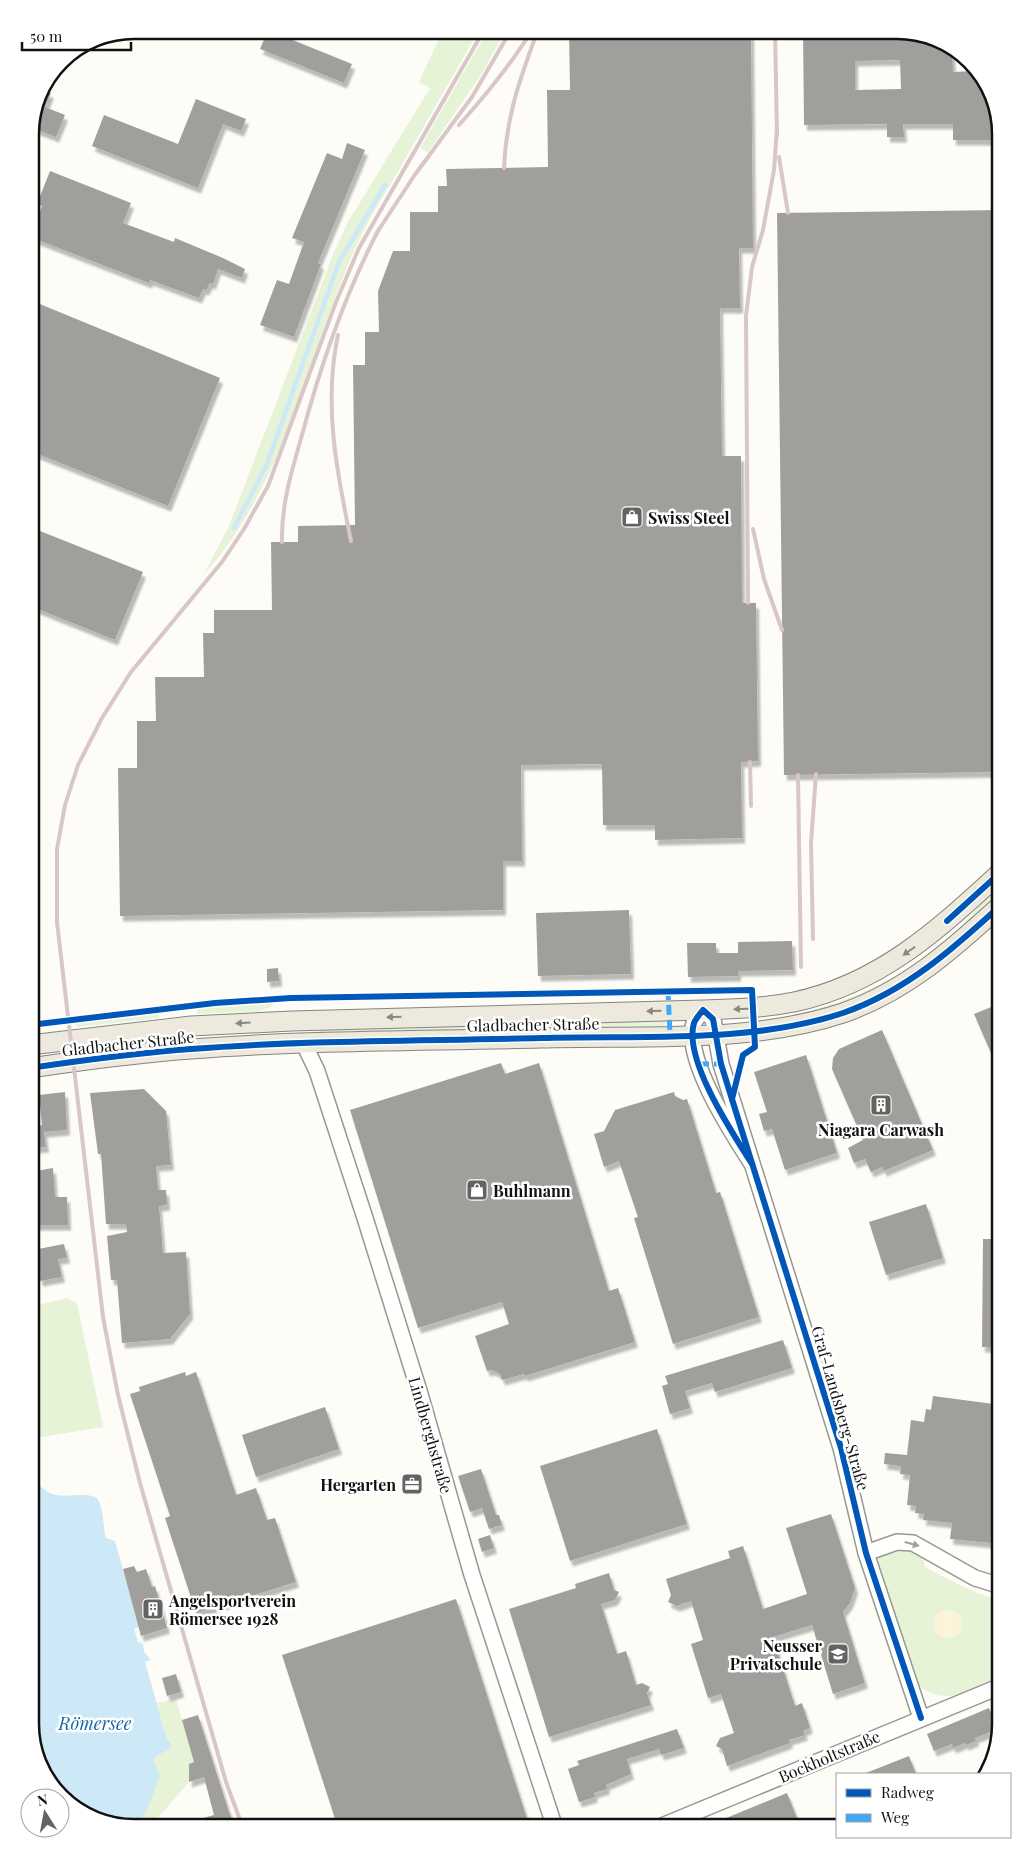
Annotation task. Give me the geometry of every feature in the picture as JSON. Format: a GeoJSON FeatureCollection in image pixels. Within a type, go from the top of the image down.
{"type":"FeatureCollection","features":[{"type":"Feature","properties":{"kind":"main road","name":"Gladbacher Straße"},"geometry":{"type":"LineString","coordinates":[[39,1044],[192,1026],[292,1020],[703,1010],[753,1008],[795,1002],[832,991],[871,975],[910,951],[992,880]]}},
{"type":"Feature","properties":{"kind":"main road","name":"Gladbacher Straße"},"geometry":{"type":"LineString","coordinates":[[39,1067],[193,1049],[304,1044],[692,1035],[788,1027],[845,1012],[900,986],[929,968],[992,913]]}},
{"type":"Feature","properties":{"kind":"main road"},"geometry":{"type":"LineString","coordinates":[[292,1020],[304,1044]]}},
{"type":"Feature","properties":{"kind":"street","name":"Graf-Landsberg-Straße"},"geometry":{"type":"LineString","coordinates":[[703,1010],[712,1019],[717,1034],[721,1064],[850,1477],[866,1553],[921,1718]]}},
{"type":"Feature","properties":{"kind":"street"},"geometry":{"type":"LineString","coordinates":[[692,1035],[694,1021],[703,1010]]}},
{"type":"Feature","properties":{"kind":"street","name":"Graf-Landsberg-Straße"},"geometry":{"type":"LineString","coordinates":[[692,1035],[699,1064],[720,1114],[752,1164]]}},
{"type":"Feature","properties":{"kind":"street","name":"Lindberghstraße"},"geometry":{"type":"LineString","coordinates":[[304,1044],[317,1072],[365,1218],[420,1394],[472,1576],[552,1819]]}},
{"type":"Feature","properties":{"kind":"street"},"geometry":{"type":"LineString","coordinates":[[866,1553],[897,1542],[913,1543],[975,1578],[992,1583]]}},
{"type":"Feature","properties":{"kind":"street","name":"Bockholtstraße"},"geometry":{"type":"LineString","coordinates":[[679,1819],[992,1690]]}},
{"type":"Feature","properties":{"kind":"green space"},"geometry":{"type":"Polygon","coordinates":[[[439,39],[474,39],[359,240],[337,292],[291,420],[255,501],[232,539],[204,574],[229,526],[334,252],[348,222],[430,88],[419,82],[439,39]]]}},
{"type":"Feature","properties":{"kind":"green space"},"geometry":{"type":"Polygon","coordinates":[[[483,39],[501,39],[481,75],[428,152],[420,148],[483,39]]]}},
{"type":"Feature","properties":{"kind":"green space"},"geometry":{"type":"Polygon","coordinates":[[[992,892],[992,903],[937,950],[914,967],[865,996],[839,1007],[812,1015],[759,1023],[759,1021],[814,1010],[840,1002],[890,979],[913,965],[957,930],[992,892]]]}},
{"type":"Feature","properties":{"kind":"green space"},"geometry":{"type":"Polygon","coordinates":[[[275,1002],[269,1008],[259,1011],[197,1014],[197,1008],[275,1002]]]}},
{"type":"Feature","properties":{"kind":"green space"},"geometry":{"type":"Polygon","coordinates":[[[159,1013],[159,1018],[76,1027],[75,1022],[159,1013]]]}},
{"type":"Feature","properties":{"kind":"green space"},"geometry":{"type":"Polygon","coordinates":[[[665,1018],[665,1027],[334,1034],[322,1033],[315,1029],[665,1018]]]}},
{"type":"Feature","properties":{"kind":"green space"},"geometry":{"type":"Polygon","coordinates":[[[166,1037],[120,1049],[80,1054],[79,1045],[166,1037]]]}},
{"type":"Feature","properties":{"kind":"green space"},"geometry":{"type":"Polygon","coordinates":[[[67,1298],[77,1303],[103,1427],[39,1438],[39,1305],[67,1298]]]}},
{"type":"Feature","properties":{"kind":"green space"},"geometry":{"type":"Polygon","coordinates":[[[907,1550],[922,1552],[925,1567],[992,1598],[992,1680],[957,1695],[946,1696],[936,1695],[925,1690],[915,1681],[876,1557],[907,1550]]]}},
{"type":"Feature","properties":{"kind":"green space"},"geometry":{"type":"Polygon","coordinates":[[[176,1699],[194,1762],[189,1764],[189,1782],[157,1819],[137,1819],[153,1760],[160,1752],[168,1750],[169,1740],[166,1736],[157,1703],[176,1699]]]}},
{"type":"Feature","properties":{"kind":"sand"},"geometry":{"type":"Polygon","coordinates":[[[948,1610],[958,1614],[962,1624],[958,1634],[948,1638],[938,1634],[934,1624],[938,1614],[948,1610]]]}},
{"type":"Feature","properties":{"kind":"water","name":"Römersee"},"geometry":{"type":"Polygon","coordinates":[[[39,1484],[52,1494],[61,1496],[87,1495],[97,1498],[100,1503],[106,1538],[115,1541],[139,1627],[134,1629],[138,1642],[143,1644],[144,1652],[151,1660],[145,1662],[166,1736],[172,1746],[153,1760],[160,1775],[148,1808],[140,1819],[128,1819],[103,1814],[76,1800],[70,1794],[70,1788],[64,1788],[58,1782],[46,1760],[39,1730],[39,1484]]]}},
{"type":"Feature","properties":{"kind":"building"},"geometry":{"type":"Polygon","coordinates":[[[264,39],[290,39],[352,64],[344,83],[260,49],[264,39]]]}},
{"type":"Feature","properties":{"kind":"building"},"geometry":{"type":"Polygon","coordinates":[[[569,39],[751,39],[753,248],[739,248],[740,308],[720,308],[722,456],[741,456],[742,603],[756,603],[758,761],[741,762],[742,838],[655,840],[655,825],[603,825],[602,764],[521,765],[522,861],[503,861],[503,910],[120,916],[118,768],[137,768],[137,721],[156,721],[155,677],[204,677],[203,633],[214,633],[214,610],[272,610],[271,542],[298,542],[298,526],[355,525],[353,365],[365,365],[365,332],[379,332],[378,291],[393,251],[410,251],[410,212],[438,212],[438,186],[447,186],[446,169],[548,167],[547,90],[570,90],[569,39]]]}},
{"type":"Feature","properties":{"kind":"building"},"geometry":{"type":"Polygon","coordinates":[[[803,39],[903,39],[928,44],[939,49],[952,57],[953,72],[968,71],[979,86],[989,109],[992,140],[953,140],[953,124],[903,124],[904,137],[887,137],[887,124],[804,125],[803,39]],[[900,60],[855,61],[855,90],[901,89],[900,60]]]}},
{"type":"Feature","properties":{"kind":"building"},"geometry":{"type":"Polygon","coordinates":[[[49,92],[51,93],[45,107],[65,115],[56,137],[39,130],[42,109],[49,92]]]}},
{"type":"Feature","properties":{"kind":"building"},"geometry":{"type":"Polygon","coordinates":[[[196,99],[246,119],[241,131],[223,124],[198,188],[92,146],[104,115],[178,144],[196,99]]]}},
{"type":"Feature","properties":{"kind":"building"},"geometry":{"type":"Polygon","coordinates":[[[347,143],[365,150],[318,263],[321,264],[294,337],[260,325],[277,280],[289,284],[304,242],[292,238],[327,153],[342,159],[347,143]]]}},
{"type":"Feature","properties":{"kind":"building"},"geometry":{"type":"Polygon","coordinates":[[[50,171],[131,203],[123,223],[174,242],[175,238],[223,258],[245,269],[242,278],[218,269],[213,284],[210,283],[206,290],[203,289],[199,298],[150,280],[149,283],[39,240],[39,214],[42,206],[39,205],[39,199],[50,171]]]}},
{"type":"Feature","properties":{"kind":"building"},"geometry":{"type":"Polygon","coordinates":[[[992,210],[992,772],[784,775],[777,213],[992,210]]]}},
{"type":"Feature","properties":{"kind":"building"},"geometry":{"type":"Polygon","coordinates":[[[39,304],[220,378],[168,506],[39,455],[39,304]]]}},
{"type":"Feature","properties":{"kind":"building"},"geometry":{"type":"Polygon","coordinates":[[[39,531],[143,572],[115,640],[39,610],[39,531]]]}},
{"type":"Feature","properties":{"kind":"building"},"geometry":{"type":"Polygon","coordinates":[[[629,910],[631,974],[538,976],[536,913],[629,910]]]}},
{"type":"Feature","properties":{"kind":"building"},"geometry":{"type":"Polygon","coordinates":[[[792,941],[793,970],[738,971],[738,976],[688,977],[687,943],[716,943],[716,953],[738,953],[738,942],[792,941]]]}},
{"type":"Feature","properties":{"kind":"building"},"geometry":{"type":"Polygon","coordinates":[[[278,968],[279,981],[267,982],[267,969],[278,968]]]}},
{"type":"Feature","properties":{"kind":"building"},"geometry":{"type":"Polygon","coordinates":[[[992,1007],[992,1055],[974,1014],[992,1007]]]}},
{"type":"Feature","properties":{"kind":"building","name":"Niagara Carwash"},"geometry":{"type":"Polygon","coordinates":[[[882,1030],[933,1150],[884,1171],[882,1167],[871,1172],[865,1159],[854,1163],[848,1148],[863,1140],[832,1069],[833,1058],[839,1049],[882,1030]]]}},
{"type":"Feature","properties":{"kind":"building"},"geometry":{"type":"Polygon","coordinates":[[[806,1055],[837,1153],[785,1170],[772,1129],[764,1131],[759,1114],[767,1112],[754,1072],[806,1055]]]}},
{"type":"Feature","properties":{"kind":"building","name":"Buhlmann"},"geometry":{"type":"Polygon","coordinates":[[[501,1063],[505,1074],[539,1063],[609,1291],[618,1288],[635,1342],[525,1376],[524,1374],[502,1380],[500,1374],[492,1370],[487,1371],[475,1336],[509,1324],[502,1302],[418,1328],[350,1110],[501,1063]]]}},
{"type":"Feature","properties":{"kind":"building"},"geometry":{"type":"Polygon","coordinates":[[[144,1089],[166,1111],[171,1165],[156,1166],[158,1190],[166,1190],[167,1205],[159,1206],[163,1253],[186,1252],[190,1314],[170,1339],[122,1343],[117,1280],[111,1280],[107,1236],[127,1232],[126,1224],[106,1224],[101,1154],[98,1154],[90,1093],[144,1089]]]}},
{"type":"Feature","properties":{"kind":"building"},"geometry":{"type":"Polygon","coordinates":[[[65,1092],[67,1130],[44,1132],[46,1147],[39,1148],[39,1126],[42,1125],[39,1095],[65,1092]]]}},
{"type":"Feature","properties":{"kind":"building"},"geometry":{"type":"Polygon","coordinates":[[[674,1092],[675,1096],[683,1100],[687,1099],[716,1193],[720,1192],[759,1317],[673,1344],[634,1218],[638,1217],[619,1161],[604,1167],[594,1134],[604,1131],[615,1110],[674,1092]]]}},
{"type":"Feature","properties":{"kind":"building"},"geometry":{"type":"Polygon","coordinates":[[[53,1168],[55,1197],[67,1197],[68,1225],[39,1225],[39,1170],[53,1168]]]}},
{"type":"Feature","properties":{"kind":"building"},"geometry":{"type":"Polygon","coordinates":[[[926,1204],[943,1258],[886,1275],[869,1222],[926,1204]]]}},
{"type":"Feature","properties":{"kind":"building"},"geometry":{"type":"Polygon","coordinates":[[[983,1239],[992,1239],[992,1347],[982,1347],[983,1239]]]}},
{"type":"Feature","properties":{"kind":"building"},"geometry":{"type":"Polygon","coordinates":[[[64,1244],[67,1258],[58,1259],[62,1277],[40,1281],[39,1249],[64,1244]]]}},
{"type":"Feature","properties":{"kind":"building"},"geometry":{"type":"Polygon","coordinates":[[[783,1340],[792,1368],[715,1392],[712,1383],[685,1391],[690,1408],[670,1414],[662,1386],[668,1384],[665,1376],[783,1340]]]}},
{"type":"Feature","properties":{"kind":"building"},"geometry":{"type":"Polygon","coordinates":[[[185,1372],[186,1376],[196,1372],[236,1495],[256,1488],[267,1520],[275,1518],[296,1582],[196,1613],[165,1518],[170,1516],[130,1394],[140,1391],[139,1387],[185,1372]]]}},
{"type":"Feature","properties":{"kind":"building"},"geometry":{"type":"Polygon","coordinates":[[[933,1396],[992,1404],[992,1543],[950,1539],[952,1523],[923,1520],[924,1514],[915,1513],[916,1506],[907,1505],[910,1475],[900,1474],[901,1466],[884,1464],[885,1453],[907,1455],[911,1420],[924,1422],[926,1409],[931,1410],[933,1396]]]}},
{"type":"Feature","properties":{"kind":"building"},"geometry":{"type":"Polygon","coordinates":[[[325,1407],[339,1449],[256,1477],[242,1435],[325,1407]]]}},
{"type":"Feature","properties":{"kind":"building"},"geometry":{"type":"Polygon","coordinates":[[[657,1429],[687,1524],[570,1561],[540,1466],[657,1429]]]}},
{"type":"Feature","properties":{"kind":"building"},"geometry":{"type":"Polygon","coordinates":[[[481,1469],[496,1515],[499,1515],[502,1525],[489,1529],[482,1508],[470,1512],[458,1476],[481,1469]]]}},
{"type":"Feature","properties":{"kind":"building"},"geometry":{"type":"Polygon","coordinates":[[[831,1514],[855,1588],[850,1603],[843,1612],[865,1683],[833,1694],[812,1625],[773,1637],[795,1706],[802,1703],[810,1728],[803,1731],[805,1735],[789,1740],[790,1743],[727,1766],[722,1749],[716,1746],[720,1738],[734,1733],[721,1694],[708,1698],[691,1644],[703,1640],[691,1601],[677,1606],[668,1602],[671,1595],[666,1579],[730,1558],[728,1551],[743,1546],[763,1609],[807,1594],[786,1528],[831,1514]]]}},
{"type":"Feature","properties":{"kind":"building"},"geometry":{"type":"Polygon","coordinates":[[[490,1535],[494,1548],[482,1552],[478,1539],[490,1535]]]}},
{"type":"Feature","properties":{"kind":"building"},"geometry":{"type":"Polygon","coordinates":[[[134,1566],[137,1572],[146,1569],[152,1587],[155,1586],[167,1628],[141,1636],[123,1569],[134,1566]]]}},
{"type":"Feature","properties":{"kind":"building"},"geometry":{"type":"Polygon","coordinates":[[[609,1573],[614,1590],[619,1592],[615,1600],[601,1604],[617,1654],[626,1651],[636,1685],[642,1683],[650,1687],[647,1693],[651,1705],[549,1737],[509,1609],[576,1588],[575,1584],[609,1573]]]}},
{"type":"Feature","properties":{"kind":"building"},"geometry":{"type":"Polygon","coordinates":[[[456,1599],[527,1819],[335,1819],[282,1655],[456,1599]]]}},
{"type":"Feature","properties":{"kind":"building"},"geometry":{"type":"Polygon","coordinates":[[[176,1674],[181,1692],[167,1696],[162,1678],[176,1674]]]}},
{"type":"Feature","properties":{"kind":"building"},"geometry":{"type":"Polygon","coordinates":[[[989,1708],[992,1715],[991,1732],[975,1738],[976,1741],[966,1745],[965,1743],[953,1748],[952,1744],[934,1751],[927,1734],[989,1708]]]}},
{"type":"Feature","properties":{"kind":"building"},"geometry":{"type":"Polygon","coordinates":[[[198,1715],[232,1819],[200,1819],[214,1815],[204,1777],[189,1782],[189,1764],[194,1762],[182,1720],[198,1715]]]}},
{"type":"Feature","properties":{"kind":"building"},"geometry":{"type":"Polygon","coordinates":[[[677,1729],[684,1748],[661,1755],[659,1749],[627,1759],[631,1774],[606,1785],[607,1789],[594,1793],[595,1797],[579,1802],[568,1769],[579,1765],[577,1761],[677,1729]]]}},
{"type":"Feature","properties":{"kind":"building"},"geometry":{"type":"Polygon","coordinates":[[[909,1756],[916,1773],[866,1773],[909,1756]]]}},
{"type":"Feature","properties":{"kind":"building"},"geometry":{"type":"Polygon","coordinates":[[[787,1793],[797,1819],[724,1819],[787,1793]]]}},
{"type":"Feature","properties":{"kind":"waterway"},"geometry":{"type":"LineString","coordinates":[[234,528],[267,464],[339,262],[385,185]]}},
{"type":"Feature","properties":{"kind":"railway"},"geometry":{"type":"LineString","coordinates":[[240,1819],[226,1782],[140,1483],[118,1395],[103,1317],[57,922],[57,849],[65,805],[78,765],[102,718],[131,672],[222,562],[244,529],[268,486],[336,302],[359,248],[479,39]]}},
{"type":"Feature","properties":{"kind":"railway"},"geometry":{"type":"LineString","coordinates":[[376,234],[414,176],[472,97],[506,39]]}},
{"type":"Feature","properties":{"kind":"railway"},"geometry":{"type":"LineString","coordinates":[[459,125],[498,79],[526,39]]}},
{"type":"Feature","properties":{"kind":"railway"},"geometry":{"type":"LineString","coordinates":[[504,168],[505,149],[515,98],[535,39]]}},
{"type":"Feature","properties":{"kind":"railway"},"geometry":{"type":"LineString","coordinates":[[775,39],[777,135]]}},
{"type":"Feature","properties":{"kind":"railway"},"geometry":{"type":"LineString","coordinates":[[748,603],[746,316],[752,267],[763,230],[774,170],[777,128]]}},
{"type":"Feature","properties":{"kind":"railway"},"geometry":{"type":"LineString","coordinates":[[779,157],[788,213]]}},
{"type":"Feature","properties":{"kind":"railway"},"geometry":{"type":"LineString","coordinates":[[282,542],[283,515],[288,488],[317,382],[355,279],[379,229]]}},
{"type":"Feature","properties":{"kind":"railway"},"geometry":{"type":"LineString","coordinates":[[338,335],[334,361],[332,413],[337,464],[351,541]]}},
{"type":"Feature","properties":{"kind":"railway"},"geometry":{"type":"LineString","coordinates":[[753,529],[764,579],[782,630]]}},
{"type":"Feature","properties":{"kind":"railway"},"geometry":{"type":"LineString","coordinates":[[750,762],[751,806]]}},
{"type":"Feature","properties":{"kind":"railway"},"geometry":{"type":"LineString","coordinates":[[813,939],[811,843],[816,774]]}},
{"type":"Feature","properties":{"kind":"railway"},"geometry":{"type":"LineString","coordinates":[[798,775],[801,967]]}},
{"type":"Feature","properties":{"kind":"marked path"},"geometry":{"type":"LineString","coordinates":[[668,990],[670,1035]]}},
{"type":"Feature","properties":{"kind":"marked path"},"geometry":{"type":"LineString","coordinates":[[699,1064],[721,1064]]}},
{"type":"Feature","properties":{"kind":"cycle path"},"geometry":{"type":"LineString","coordinates":[[947,921],[992,880]]}},
{"type":"Feature","properties":{"kind":"cycle path"},"geometry":{"type":"LineString","coordinates":[[39,1067],[131,1055],[235,1046],[366,1041],[694,1036],[770,1030],[807,1023],[843,1013],[888,993],[947,953],[992,913]]}},
{"type":"Feature","properties":{"kind":"cycle path"},"geometry":{"type":"LineString","coordinates":[[39,1024],[215,1003],[291,998],[752,990],[755,1047],[743,1055],[732,1099]]}},
{"type":"Feature","properties":{"kind":"cycle path"},"geometry":{"type":"LineString","coordinates":[[752,1164],[722,1116],[703,1076],[696,1056],[693,1038],[694,1023],[703,1010],[713,1019],[721,1064],[841,1448],[866,1553],[921,1718]]}},
{"type":"Feature","properties":{"kind":"place","name":"Swiss Steel"},"geometry":{"type":"Point","coordinates":[632,517]}},
{"type":"Feature","properties":{"kind":"place","name":"Niagara Carwash"},"geometry":{"type":"Point","coordinates":[881,1105]}},
{"type":"Feature","properties":{"kind":"place","name":"Buhlmann"},"geometry":{"type":"Point","coordinates":[477,1190]}},
{"type":"Feature","properties":{"kind":"place","name":"Hergarten"},"geometry":{"type":"Point","coordinates":[412,1484]}},
{"type":"Feature","properties":{"kind":"place","name":"Angelsportverein Römersee 1928"},"geometry":{"type":"Point","coordinates":[153,1609]}},
{"type":"Feature","properties":{"kind":"place","name":"Neusser Privatschule"},"geometry":{"type":"Point","coordinates":[838,1654]}}]}
